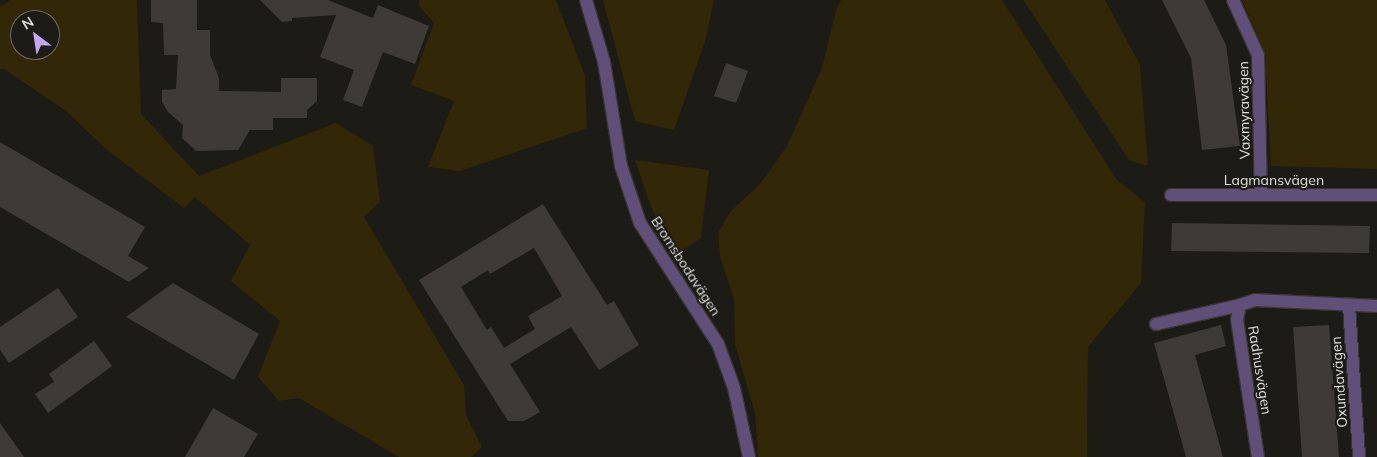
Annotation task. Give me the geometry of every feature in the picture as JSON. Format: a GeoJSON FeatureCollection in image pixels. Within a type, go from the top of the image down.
{"type":"FeatureCollection","features":[{"type":"Feature","properties":{"kind":"street","name":"Bromsbodavägen"},"geometry":{"type":"LineString","coordinates":[[586,0],[604,62],[621,166],[640,223],[718,344],[734,388],[749,457]]}},
{"type":"Feature","properties":{"kind":"street","name":"Vaxmyravägen"},"geometry":{"type":"LineString","coordinates":[[1233,0],[1258,55],[1261,195]]}},
{"type":"Feature","properties":{"kind":"street","name":"Lagmansvägen"},"geometry":{"type":"LineString","coordinates":[[1171,195],[1377,195]]}},
{"type":"Feature","properties":{"kind":"street"},"geometry":{"type":"LineString","coordinates":[[1156,324],[1255,300],[1377,306]]}},
{"type":"Feature","properties":{"kind":"street","name":"Radhusvägen"},"geometry":{"type":"LineString","coordinates":[[1240,304],[1237,320],[1258,457]]}},
{"type":"Feature","properties":{"kind":"street","name":"Oxundavägen"},"geometry":{"type":"LineString","coordinates":[[1348,305],[1359,457]]}},
{"type":"Feature","properties":{"kind":"shaded area"},"geometry":{"type":"Polygon","coordinates":[[[11,0],[137,0],[141,114],[199,176],[336,123],[373,146],[380,202],[364,217],[464,385],[466,415],[482,447],[471,457],[399,457],[299,398],[279,401],[258,377],[280,321],[231,281],[250,245],[195,197],[184,208],[106,149],[66,111],[4,69],[0,69],[0,7],[11,0]]]}},
{"type":"Feature","properties":{"kind":"shaded area"},"geometry":{"type":"Polygon","coordinates":[[[419,0],[556,0],[585,76],[587,128],[460,171],[428,167],[454,101],[411,85],[434,23],[419,6],[419,0]]]}},
{"type":"Feature","properties":{"kind":"shaded area"},"geometry":{"type":"Polygon","coordinates":[[[603,0],[714,0],[705,42],[674,130],[635,121],[603,0]]]}},
{"type":"Feature","properties":{"kind":"shaded area"},"geometry":{"type":"Polygon","coordinates":[[[841,0],[1002,0],[1117,180],[1145,202],[1141,283],[1088,347],[1087,457],[758,457],[755,413],[735,344],[734,299],[720,257],[718,233],[730,212],[760,184],[787,146],[822,68],[836,10],[841,0]]]}},
{"type":"Feature","properties":{"kind":"shaded area"},"geometry":{"type":"Polygon","coordinates":[[[1023,0],[1105,0],[1140,65],[1148,166],[1129,160],[1023,0]]]}},
{"type":"Feature","properties":{"kind":"shaded area"},"geometry":{"type":"Polygon","coordinates":[[[1242,0],[1377,0],[1377,169],[1271,166],[1265,53],[1242,0]]]}},
{"type":"Feature","properties":{"kind":"shaded area"},"geometry":{"type":"Polygon","coordinates":[[[635,160],[709,170],[701,238],[675,256],[651,207],[635,160]]]}},
{"type":"Feature","properties":{"kind":"building"},"geometry":{"type":"Polygon","coordinates":[[[151,0],[197,0],[197,30],[210,30],[210,55],[219,78],[219,91],[281,92],[281,78],[317,78],[317,101],[307,110],[307,118],[273,118],[273,130],[250,130],[238,150],[196,151],[182,138],[183,125],[168,112],[162,102],[162,90],[176,89],[178,55],[164,55],[163,23],[151,22],[151,0]]]}},
{"type":"Feature","properties":{"kind":"building"},"geometry":{"type":"Polygon","coordinates":[[[260,0],[328,0],[373,18],[378,5],[429,26],[415,64],[383,52],[362,107],[343,100],[354,70],[320,57],[336,15],[292,18],[292,21],[282,22],[260,0]]]}},
{"type":"Feature","properties":{"kind":"building"},"geometry":{"type":"Polygon","coordinates":[[[1162,0],[1204,0],[1226,45],[1240,146],[1202,150],[1191,58],[1162,0]]]}},
{"type":"Feature","properties":{"kind":"building"},"geometry":{"type":"Polygon","coordinates":[[[726,63],[748,71],[736,103],[714,96],[726,63]]]}},
{"type":"Feature","properties":{"kind":"building"},"geometry":{"type":"Polygon","coordinates":[[[0,142],[145,227],[128,256],[149,268],[129,282],[0,207],[0,142]]]}},
{"type":"Feature","properties":{"kind":"building"},"geometry":{"type":"Polygon","coordinates":[[[543,204],[607,305],[614,301],[639,345],[599,370],[571,327],[510,364],[540,412],[524,421],[508,421],[419,280],[543,204]],[[534,248],[490,274],[488,270],[461,287],[487,330],[491,327],[504,348],[535,329],[528,316],[562,296],[534,248]]]}},
{"type":"Feature","properties":{"kind":"building"},"geometry":{"type":"Polygon","coordinates":[[[1172,223],[1370,226],[1369,253],[1171,251],[1172,223]]]}},
{"type":"Feature","properties":{"kind":"building"},"geometry":{"type":"Polygon","coordinates":[[[173,283],[259,334],[234,380],[126,317],[173,283]]]}},
{"type":"Feature","properties":{"kind":"building"},"geometry":{"type":"Polygon","coordinates":[[[58,288],[78,317],[9,363],[0,350],[0,327],[58,288]]]}},
{"type":"Feature","properties":{"kind":"building"},"geometry":{"type":"Polygon","coordinates":[[[1221,325],[1226,346],[1195,355],[1223,457],[1186,457],[1154,343],[1221,325]]]}},
{"type":"Feature","properties":{"kind":"building"},"geometry":{"type":"Polygon","coordinates":[[[1329,325],[1339,457],[1302,457],[1293,327],[1329,325]]]}},
{"type":"Feature","properties":{"kind":"building"},"geometry":{"type":"Polygon","coordinates":[[[94,341],[112,366],[48,413],[35,394],[54,382],[49,374],[94,341]]]}},
{"type":"Feature","properties":{"kind":"building"},"geometry":{"type":"Polygon","coordinates":[[[213,408],[258,434],[244,457],[185,457],[213,408]]]}},
{"type":"Feature","properties":{"kind":"building"},"geometry":{"type":"Polygon","coordinates":[[[0,423],[24,457],[0,457],[0,423]]]}}]}
